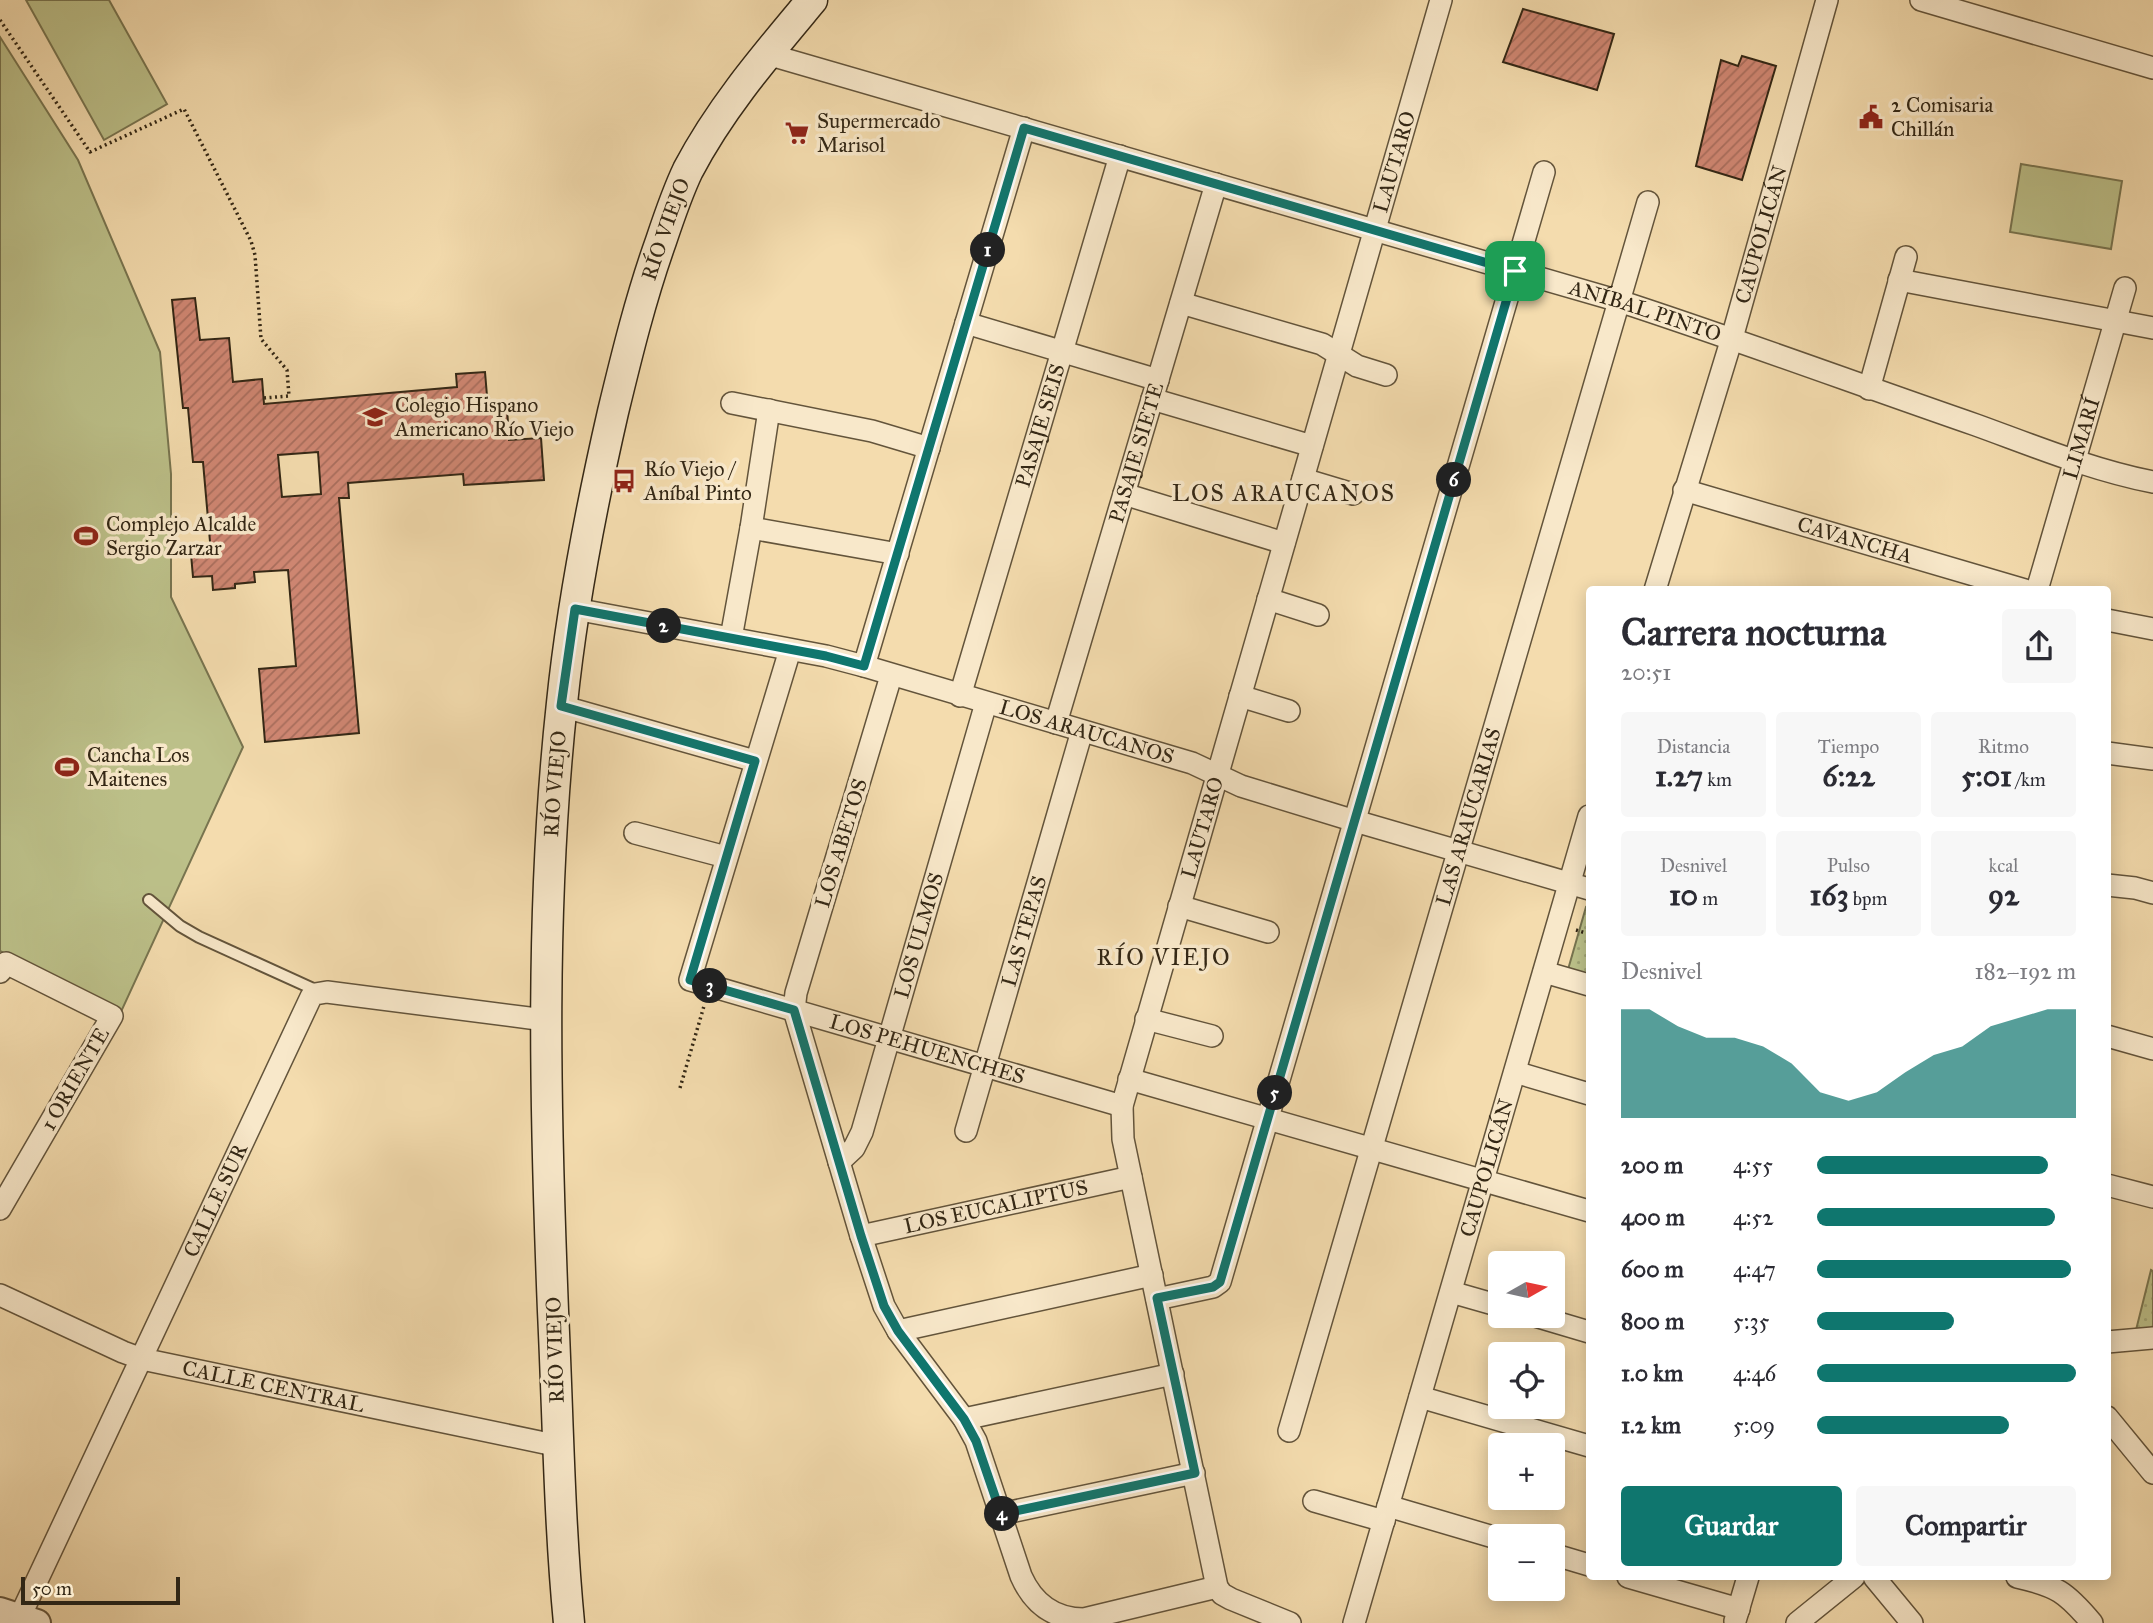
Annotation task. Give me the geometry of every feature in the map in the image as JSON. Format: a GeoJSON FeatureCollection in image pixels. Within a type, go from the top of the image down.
{"type":"FeatureCollection","features":[{"type":"Feature","properties":{"kind":"main road","name":"RÍO VIEJO"},"geometry":{"type":"LineString","coordinates":[[569,1623],[547,1175],[545,1020],[561,706],[575,609],[591,513],[645,285],[687,174],[733,96],[812,0]]}},
{"type":"Feature","properties":{"kind":"street","name":"LAUTARO"},"geometry":{"type":"LineString","coordinates":[[1217,1587],[1123,1139],[1122,1106],[1441,0]]}},
{"type":"Feature","properties":{"kind":"street","name":"CAUPOLICÁN"},"geometry":{"type":"LineString","coordinates":[[1656,586],[1732,338],[1827,0]]}},
{"type":"Feature","properties":{"kind":"street"},"geometry":{"type":"LineString","coordinates":[[1921,0],[2153,68]]}},
{"type":"Feature","properties":{"kind":"street","name":"ANÍBAL PINTO"},"geometry":{"type":"LineString","coordinates":[[767,54],[1619,301],[1732,338],[2104,471],[2153,482]]}},
{"type":"Feature","properties":{"kind":"street"},"geometry":{"type":"LineString","coordinates":[[864,666],[1024,128]]}},
{"type":"Feature","properties":{"kind":"street","name":"PASAJE SEIS"},"geometry":{"type":"LineString","coordinates":[[960,696],[1120,156]]}},
{"type":"Feature","properties":{"kind":"street"},"geometry":{"type":"LineString","coordinates":[[1157,1298],[1213,1287],[1220,1282],[1544,172]]}},
{"type":"Feature","properties":{"kind":"street","name":"PASAJE SIETE"},"geometry":{"type":"LineString","coordinates":[[1056,723],[1216,184]]}},
{"type":"Feature","properties":{"kind":"street","name":"LAS ARAUCARIAS"},"geometry":{"type":"LineString","coordinates":[[1289,1431],[1648,202]]}},
{"type":"Feature","properties":{"kind":"street"},"geometry":{"type":"LineString","coordinates":[[1869,389],[1906,257]]}},
{"type":"Feature","properties":{"kind":"street"},"geometry":{"type":"LineString","coordinates":[[1899,280],[2153,328]]}},
{"type":"Feature","properties":{"kind":"street","name":"LIMARÍ"},"geometry":{"type":"LineString","coordinates":[[2038,586],[2125,288]]}},
{"type":"Feature","properties":{"kind":"street"},"geometry":{"type":"LineString","coordinates":[[1181,303],[1322,344],[1357,366],[1386,375]]}},
{"type":"Feature","properties":{"kind":"street"},"geometry":{"type":"LineString","coordinates":[[966,323],[1062,352],[1155,390],[1312,446]]}},
{"type":"Feature","properties":{"kind":"street"},"geometry":{"type":"LineString","coordinates":[[732,403],[872,431],[929,447]]}},
{"type":"Feature","properties":{"kind":"street"},"geometry":{"type":"LineString","coordinates":[[731,638],[769,411]]}},
{"type":"Feature","properties":{"kind":"street"},"geometry":{"type":"LineString","coordinates":[[1303,479],[1353,494]]}},
{"type":"Feature","properties":{"kind":"street","name":"CAVANCHA"},"geometry":{"type":"LineString","coordinates":[[1684,490],[2011,586]]}},
{"type":"Feature","properties":{"kind":"street"},"geometry":{"type":"LineString","coordinates":[[1124,494],[1284,543]]}},
{"type":"Feature","properties":{"kind":"street"},"geometry":{"type":"LineString","coordinates":[[751,528],[898,554]]}},
{"type":"Feature","properties":{"kind":"street"},"geometry":{"type":"LineString","coordinates":[[1268,599],[1318,615]]}},
{"type":"Feature","properties":{"kind":"street","name":"LOS ARAUCANOS"},"geometry":{"type":"LineString","coordinates":[[575,609],[790,649],[864,666],[1192,763],[1241,786],[1579,886]]}},
{"type":"Feature","properties":{"kind":"street"},"geometry":{"type":"LineString","coordinates":[[2111,621],[2153,629]]}},
{"type":"Feature","properties":{"kind":"street"},"geometry":{"type":"LineString","coordinates":[[700,983],[726,857],[790,649]]}},
{"type":"Feature","properties":{"kind":"street","name":"LOS ABETOS"},"geometry":{"type":"LineString","coordinates":[[794,1010],[796,993],[891,676]]}},
{"type":"Feature","properties":{"kind":"street"},"geometry":{"type":"LineString","coordinates":[[1240,696],[1289,711]]}},
{"type":"Feature","properties":{"kind":"street","name":"LOS ULMOS"},"geometry":{"type":"LineString","coordinates":[[839,1162],[859,1140],[986,703]]}},
{"type":"Feature","properties":{"kind":"street"},"geometry":{"type":"LineString","coordinates":[[561,706],[755,761]]}},
{"type":"Feature","properties":{"kind":"street","name":"LAS TEPAS"},"geometry":{"type":"LineString","coordinates":[[966,1131],[1082,731]]}},
{"type":"Feature","properties":{"kind":"street"},"geometry":{"type":"LineString","coordinates":[[2111,754],[2153,759]]}},
{"type":"Feature","properties":{"kind":"street"},"geometry":{"type":"LineString","coordinates":[[635,833],[726,857]]}},
{"type":"Feature","properties":{"kind":"street","name":"CAUPOLICÁN"},"geometry":{"type":"LineString","coordinates":[[1354,1623],[1544,972],[1579,886],[1586,837]]}},
{"type":"Feature","properties":{"kind":"street"},"geometry":{"type":"LineString","coordinates":[[2111,885],[2153,893]]}},
{"type":"Feature","properties":{"kind":"street"},"geometry":{"type":"LineString","coordinates":[[1179,906],[1268,932]]}},
{"type":"Feature","properties":{"kind":"street","name":"1 ORIENTE"},"geometry":{"type":"LineString","coordinates":[[0,1209],[112,1016],[3,968]]}},
{"type":"Feature","properties":{"kind":"street"},"geometry":{"type":"LineString","coordinates":[[1544,972],[1586,984]]}},
{"type":"Feature","properties":{"kind":"street","name":"LOS PEHUENCHES"},"geometry":{"type":"LineString","coordinates":[[700,983],[1122,1106]]}},
{"type":"Feature","properties":{"kind":"street"},"geometry":{"type":"LineString","coordinates":[[320,992],[545,1020]]}},
{"type":"Feature","properties":{"kind":"street","name":"CALLE SUR"},"geometry":{"type":"LineString","coordinates":[[18,1619],[308,1001],[320,992]]}},
{"type":"Feature","properties":{"kind":"street"},"geometry":{"type":"LineString","coordinates":[[794,1010],[884,1306],[898,1331],[964,1419],[983,1459],[1021,1576],[1034,1599],[1063,1617],[1095,1620],[1217,1587],[1231,1600],[1290,1623]]}},
{"type":"Feature","properties":{"kind":"street"},"geometry":{"type":"LineString","coordinates":[[1146,1019],[1212,1036]]}},
{"type":"Feature","properties":{"kind":"street"},"geometry":{"type":"LineString","coordinates":[[2111,1037],[2153,1049]]}},
{"type":"Feature","properties":{"kind":"street"},"geometry":{"type":"LineString","coordinates":[[1515,1072],[1586,1093]]}},
{"type":"Feature","properties":{"kind":"street"},"geometry":{"type":"LineString","coordinates":[[1129,1079],[1586,1210]]}},
{"type":"Feature","properties":{"kind":"street","name":"LOS EUCALIPTUS"},"geometry":{"type":"LineString","coordinates":[[861,1236],[1131,1177]]}},
{"type":"Feature","properties":{"kind":"street"},"geometry":{"type":"LineString","coordinates":[[2111,1186],[2153,1197]]}},
{"type":"Feature","properties":{"kind":"street"},"geometry":{"type":"LineString","coordinates":[[898,1331],[1152,1275]]}},
{"type":"Feature","properties":{"kind":"street"},"geometry":{"type":"LineString","coordinates":[[1451,1292],[1488,1303]]}},
{"type":"Feature","properties":{"kind":"street","name":"CALLE CENTRAL"},"geometry":{"type":"LineString","coordinates":[[0,1295],[142,1359],[559,1446]]}},
{"type":"Feature","properties":{"kind":"street"},"geometry":{"type":"LineString","coordinates":[[1565,1325],[1586,1331]]}},
{"type":"Feature","properties":{"kind":"street"},"geometry":{"type":"LineString","coordinates":[[2111,1342],[2153,1338]]}},
{"type":"Feature","properties":{"kind":"street"},"geometry":{"type":"LineString","coordinates":[[964,1419],[1173,1374]]}},
{"type":"Feature","properties":{"kind":"street"},"geometry":{"type":"LineString","coordinates":[[1420,1397],[1586,1445]]}},
{"type":"Feature","properties":{"kind":"street"},"geometry":{"type":"LineString","coordinates":[[2111,1421],[2149,1463]]}},
{"type":"Feature","properties":{"kind":"street"},"geometry":{"type":"LineString","coordinates":[[1001,1514],[1195,1473]]}},
{"type":"Feature","properties":{"kind":"street"},"geometry":{"type":"LineString","coordinates":[[1314,1501],[1386,1513],[1488,1536]]}},
{"type":"Feature","properties":{"kind":"street"},"geometry":{"type":"LineString","coordinates":[[1565,1558],[1586,1564]]}},
{"type":"Feature","properties":{"kind":"street"},"geometry":{"type":"LineString","coordinates":[[1636,1580],[1737,1616],[1747,1580]]}},
{"type":"Feature","properties":{"kind":"street"},"geometry":{"type":"LineString","coordinates":[[1797,1623],[1850,1580]]}},
{"type":"Feature","properties":{"kind":"street"},"geometry":{"type":"LineString","coordinates":[[1876,1580],[1912,1623]]}},
{"type":"Feature","properties":{"kind":"street"},"geometry":{"type":"LineString","coordinates":[[2030,1580],[2048,1584],[2063,1592],[2092,1623]]}},
{"type":"Feature","properties":{"kind":"lane"},"geometry":{"type":"LineString","coordinates":[[149,900],[180,926],[199,937],[320,992]]}},
{"type":"Feature","properties":{"kind":"path"},"geometry":{"type":"LineString","coordinates":[[0,20],[90,152],[184,109],[251,241],[255,255],[261,339],[287,370],[289,396],[264,398]]}},
{"type":"Feature","properties":{"kind":"path"},"geometry":{"type":"LineString","coordinates":[[680,1088],[700,983]]}},
{"type":"Feature","properties":{"kind":"green space"},"geometry":{"type":"Polygon","coordinates":[[[26,0],[109,0],[167,104],[104,140],[26,0]]]}},
{"type":"Feature","properties":{"kind":"green space","name":"Complejo Alcalde Sergio Zarzar"},"geometry":{"type":"Polygon","coordinates":[[[0,37],[78,160],[160,352],[171,474],[171,597],[243,747],[120,1014],[0,951],[0,37]]]}},
{"type":"Feature","properties":{"kind":"green space"},"geometry":{"type":"Polygon","coordinates":[[[2021,164],[2122,181],[2111,249],[2010,232],[2021,164]]]}},
{"type":"Feature","properties":{"kind":"green space"},"geometry":{"type":"Polygon","coordinates":[[[1586,907],[1586,978],[1567,973],[1586,907]]]}},
{"type":"Feature","properties":{"kind":"green space"},"geometry":{"type":"Polygon","coordinates":[[[2151,1270],[2153,1328],[2136,1330],[2151,1270]]]}},
{"type":"Feature","properties":{"kind":"building"},"geometry":{"type":"Polygon","coordinates":[[[1523,9],[1614,34],[1597,90],[1503,62],[1523,9]]]}},
{"type":"Feature","properties":{"kind":"building"},"geometry":{"type":"Polygon","coordinates":[[[1742,56],[1776,66],[1742,180],[1696,166],[1721,60],[1738,66],[1742,56]]]}},
{"type":"Feature","properties":{"kind":"building"},"geometry":{"type":"Polygon","coordinates":[[[195,298],[200,340],[229,338],[233,382],[262,379],[264,404],[457,387],[456,374],[485,372],[488,408],[507,407],[509,440],[541,438],[544,480],[464,485],[463,474],[348,483],[349,498],[339,498],[359,733],[265,742],[259,669],[296,666],[288,570],[254,572],[255,582],[235,584],[235,588],[213,590],[212,576],[193,577],[191,554],[211,553],[203,462],[193,462],[188,408],[183,408],[172,300],[195,298]],[[318,452],[278,455],[282,497],[321,494],[318,452]]]}},
{"type":"Feature","properties":{"kind":"place","name":"2 Comisaria Chillán"},"geometry":{"type":"Point","coordinates":[1871,117]}},
{"type":"Feature","properties":{"kind":"place","name":"Supermercado Marisol"},"geometry":{"type":"Point","coordinates":[797,133]}},
{"type":"Feature","properties":{"kind":"place","name":"Colegio Hispano Americano Río Viejo"},"geometry":{"type":"Point","coordinates":[375,417]}},
{"type":"Feature","properties":{"kind":"place","name":"Río Viejo / Aníbal Pinto"},"geometry":{"type":"Point","coordinates":[624,481]}},
{"type":"Feature","properties":{"kind":"place","name":"Complejo Alcalde Sergio Zarzar"},"geometry":{"type":"Point","coordinates":[86,536]}},
{"type":"Feature","properties":{"kind":"place","name":"Cancha Los Maitenes"},"geometry":{"type":"Point","coordinates":[67,767]}},
{"type":"Feature","properties":{"kind":"district","name":"LOS ARAUCANOS"},"geometry":{"type":"Point","coordinates":[1284,493]}},
{"type":"Feature","properties":{"kind":"district","name":"RÍO VIEJO"},"geometry":{"type":"Point","coordinates":[1164,957]}},
{"type":"Feature","properties":{"kind":"route"},"geometry":{"type":"LineString","coordinates":[[1024,128],[1515,271],[1220,1282],[1213,1287],[1157,1298],[1195,1473],[1001,1514],[976,1441],[964,1419],[898,1331],[884,1306],[794,1010],[690,980],[755,761],[561,706],[575,609],[826,656],[864,666],[1024,128]]}}]}
